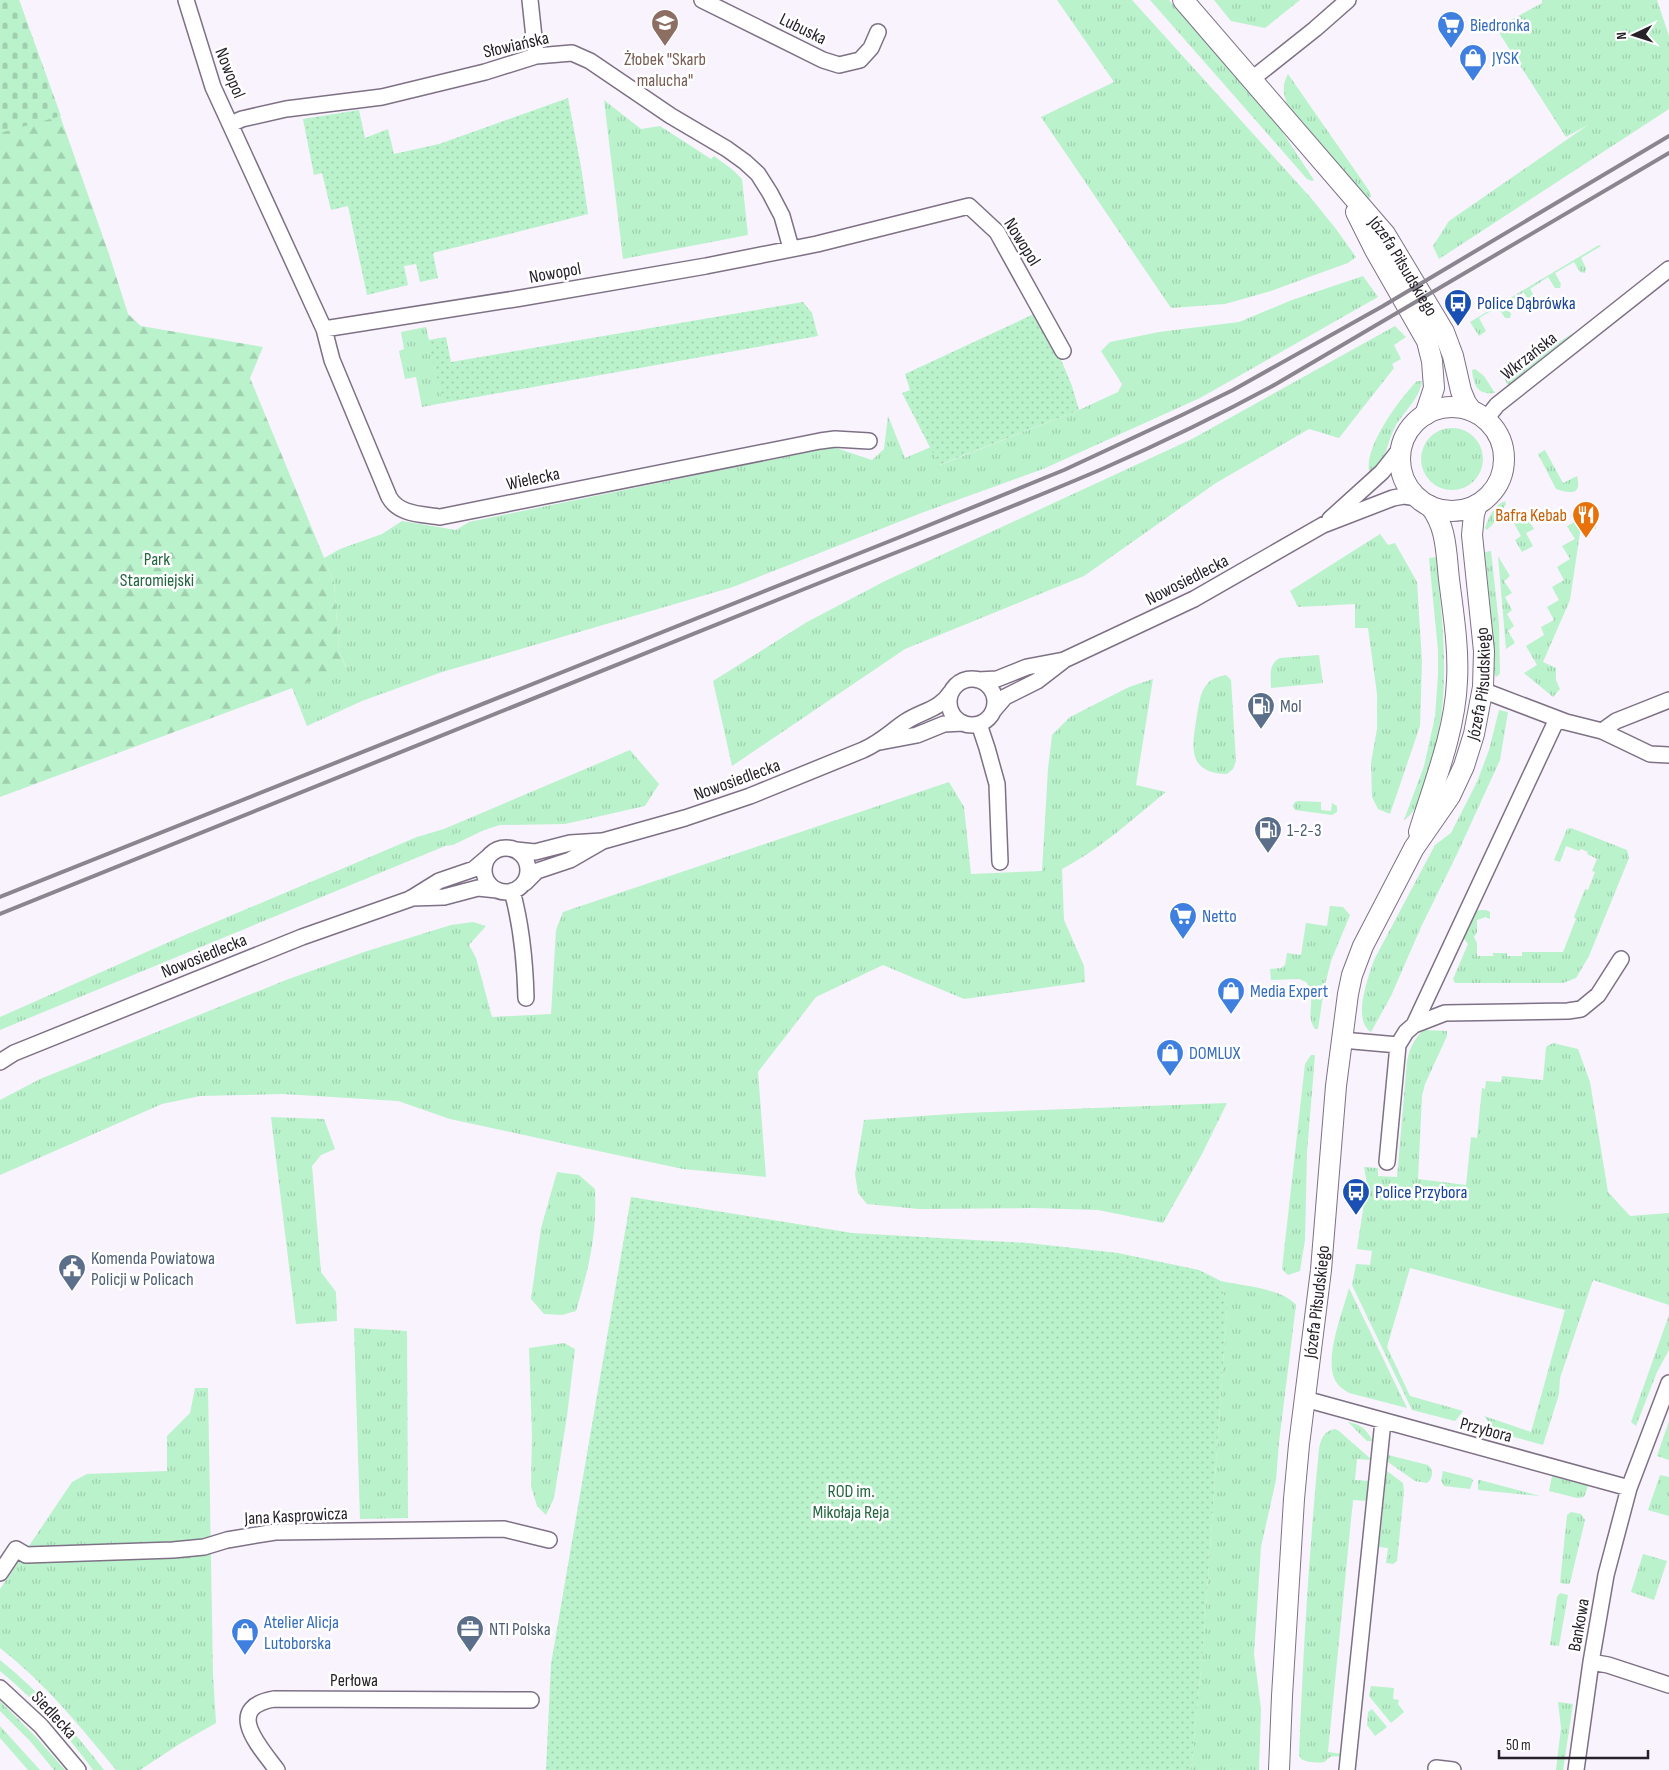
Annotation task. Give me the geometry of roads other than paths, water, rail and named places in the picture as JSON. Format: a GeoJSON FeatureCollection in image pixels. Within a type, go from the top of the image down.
{"type":"FeatureCollection","features":[{"type":"Feature","properties":{"kind":"street","name":"Nowopol"},"geometry":{"type":"LineString","coordinates":[[186,0],[213,87],[324,329],[706,266],[817,244],[969,206],[997,232],[1063,351]]}},
{"type":"Feature","properties":{"kind":"street"},"geometry":{"type":"LineString","coordinates":[[530,0],[536,56]]}},
{"type":"Feature","properties":{"kind":"street","name":"Lubuska"},"geometry":{"type":"LineString","coordinates":[[702,0],[823,60],[839,65],[860,60],[871,48],[878,32]]}},
{"type":"Feature","properties":{"kind":"street","name":"Józefa Piłsudskiego"},"geometry":{"type":"LineString","coordinates":[[1183,0],[1344,185],[1390,242],[1439,323],[1454,356],[1461,391],[1466,403],[1495,430],[1501,442],[1504,462],[1502,476],[1489,496],[1477,505],[1460,511],[1437,509],[1424,502]]}},
{"type":"Feature","properties":{"kind":"street"},"geometry":{"type":"LineString","coordinates":[[1252,79],[1348,0]]}},
{"type":"Feature","properties":{"kind":"street","name":"Słowiańska"},"geometry":{"type":"LineString","coordinates":[[231,124],[242,119],[286,109],[382,97],[485,72],[536,56],[572,53],[590,61],[663,111],[719,144],[745,162],[758,174],[770,193],[782,216],[791,248]]}},
{"type":"Feature","properties":{"kind":"street","name":"Józefa Piłsudskiego"},"geometry":{"type":"LineString","coordinates":[[1344,185],[1370,242],[1427,341],[1432,361],[1434,388],[1425,415]]}},
{"type":"Feature","properties":{"kind":"street","name":"Wkrzańska"},"geometry":{"type":"LineString","coordinates":[[1479,415],[1497,405],[1669,269]]}},
{"type":"Feature","properties":{"kind":"street","name":"Wielecka"},"geometry":{"type":"LineString","coordinates":[[324,329],[332,360],[389,497],[393,504],[401,510],[440,517],[820,441],[835,439],[868,440]]}},
{"type":"Feature","properties":{"kind":"street","name":"Józefa Piłsudskiego"},"geometry":{"type":"LineString","coordinates":[[1414,848],[1450,728],[1457,682],[1456,649],[1445,538],[1439,518],[1410,489],[1404,478],[1400,467],[1401,448],[1411,426],[1425,415],[1436,410],[1448,407],[1460,408],[1479,415]]}},
{"type":"Feature","properties":{"kind":"street","name":"Nowosiedlecka"},"geometry":{"type":"LineString","coordinates":[[1324,525],[1382,472],[1401,448]]}},
{"type":"Feature","properties":{"kind":"street","name":"Nowosiedlecka"},"geometry":{"type":"LineString","coordinates":[[410,898],[444,897],[481,888],[504,892],[519,887],[537,871],[570,860],[603,842],[685,818],[750,796],[879,743],[917,736],[944,724],[979,724],[986,720],[1005,697],[1037,681],[1064,660],[1194,599],[1324,525],[1393,498],[1404,496],[1424,502]]}},
{"type":"Feature","properties":{"kind":"street","name":"Józefa Piłsudskiego"},"geometry":{"type":"LineString","coordinates":[[1279,1770],[1293,1509],[1322,1270],[1336,1086],[1348,994],[1356,964],[1370,932],[1414,848],[1443,809],[1461,773],[1474,734],[1482,690],[1484,651],[1472,535],[1477,505]]}},
{"type":"Feature","properties":{"kind":"street","name":"Nowosiedlecka"},"geometry":{"type":"LineString","coordinates":[[879,743],[908,720],[938,706],[962,681],[970,679],[997,679],[1027,667],[1064,660]]}},
{"type":"Feature","properties":{"kind":"street"},"geometry":{"type":"LineString","coordinates":[[978,680],[985,683],[993,692],[995,700],[993,711]]}},
{"type":"Feature","properties":{"kind":"street"},"geometry":{"type":"LineString","coordinates":[[1482,690],[1557,719],[1602,732],[1650,754],[1669,755]]}},
{"type":"Feature","properties":{"kind":"street"},"geometry":{"type":"LineString","coordinates":[[951,692],[950,708],[956,718],[963,723]]}},
{"type":"Feature","properties":{"kind":"street"},"geometry":{"type":"LineString","coordinates":[[1602,732],[1616,721],[1669,700]]}},
{"type":"Feature","properties":{"kind":"street"},"geometry":{"type":"LineString","coordinates":[[1414,1025],[1557,719]]}},
{"type":"Feature","properties":{"kind":"street"},"geometry":{"type":"LineString","coordinates":[[979,724],[996,784],[1000,862]]}},
{"type":"Feature","properties":{"kind":"street","name":"Nowosiedlecka"},"geometry":{"type":"LineString","coordinates":[[0,1062],[7,1054],[302,937],[410,898],[439,881],[474,869],[500,848],[535,852],[570,843],[603,842]]}},
{"type":"Feature","properties":{"kind":"street"},"geometry":{"type":"LineString","coordinates":[[516,850],[524,857],[528,864],[528,875],[519,887],[526,998]]}},
{"type":"Feature","properties":{"kind":"street"},"geometry":{"type":"LineString","coordinates":[[488,857],[485,864],[485,876],[491,886],[497,890]]}},
{"type":"Feature","properties":{"kind":"street"},"geometry":{"type":"LineString","coordinates":[[1387,1162],[1398,1045],[1406,1032],[1414,1025],[1445,1013],[1568,1011],[1581,1009],[1598,995],[1621,959]]}},
{"type":"Feature","properties":{"kind":"street"},"geometry":{"type":"LineString","coordinates":[[1342,1040],[1398,1045]]}},
{"type":"Feature","properties":{"kind":"street"},"geometry":{"type":"LineString","coordinates":[[1629,1488],[1669,1383]]}},
{"type":"Feature","properties":{"kind":"street","name":"Przybora"},"geometry":{"type":"LineString","coordinates":[[1305,1399],[1629,1488]]}},
{"type":"Feature","properties":{"kind":"street"},"geometry":{"type":"LineString","coordinates":[[1347,1770],[1383,1421]]}},
{"type":"Feature","properties":{"kind":"street","name":"Bankowa"},"geometry":{"type":"LineString","coordinates":[[1576,1770],[1591,1662],[1606,1575],[1629,1488]]}},
{"type":"Feature","properties":{"kind":"street","name":"Jana Kasprowicza"},"geometry":{"type":"LineString","coordinates":[[0,1573],[16,1549],[26,1555],[173,1550],[204,1547],[227,1540],[275,1532],[504,1530],[550,1540]]}},
{"type":"Feature","properties":{"kind":"street"},"geometry":{"type":"LineString","coordinates":[[1591,1662],[1608,1665],[1669,1685]]}},
{"type":"Feature","properties":{"kind":"street","name":"Siedlecka"},"geometry":{"type":"LineString","coordinates":[[0,1688],[41,1726],[78,1770]]}},
{"type":"Feature","properties":{"kind":"street","name":"Perłowa"},"geometry":{"type":"LineString","coordinates":[[276,1770],[254,1739],[247,1722],[251,1709],[260,1701],[274,1699],[531,1700]]}},
{"type":"Feature","properties":{"kind":"street"},"geometry":{"type":"LineString","coordinates":[[1436,1768],[1453,1770]]}},
{"type":"Feature","properties":{"kind":"railway"},"geometry":{"type":"LineString","coordinates":[[0,897],[1064,470],[1233,390],[1383,306],[1669,136]]}},
{"type":"Feature","properties":{"kind":"railway"},"geometry":{"type":"LineString","coordinates":[[0,914],[1025,501],[1168,439],[1276,384],[1669,153]]}},
{"type":"Feature","properties":{"kind":"place","name":"Żłobek \"Skarb malucha\""},"geometry":{"type":"Point","coordinates":[665,47]}},
{"type":"Feature","properties":{"kind":"place","name":"Biedronka"},"geometry":{"type":"Point","coordinates":[1451,49]}},
{"type":"Feature","properties":{"kind":"place","name":"JYSK"},"geometry":{"type":"Point","coordinates":[1473,82]}},
{"type":"Feature","properties":{"kind":"place","name":"Police Dąbrówka"},"geometry":{"type":"Point","coordinates":[1458,327]}},
{"type":"Feature","properties":{"kind":"place","name":"Bafra Kebab"},"geometry":{"type":"Point","coordinates":[1586,539]}},
{"type":"Feature","properties":{"kind":"place","name":"Mol"},"geometry":{"type":"Point","coordinates":[1261,730]}},
{"type":"Feature","properties":{"kind":"place","name":"1-2-3"},"geometry":{"type":"Point","coordinates":[1268,854]}},
{"type":"Feature","properties":{"kind":"place","name":"Netto"},"geometry":{"type":"Point","coordinates":[1183,940]}},
{"type":"Feature","properties":{"kind":"place","name":"Media Expert"},"geometry":{"type":"Point","coordinates":[1231,1015]}},
{"type":"Feature","properties":{"kind":"place","name":"DOMLUX"},"geometry":{"type":"Point","coordinates":[1170,1077]}},
{"type":"Feature","properties":{"kind":"place","name":"Police Przybora"},"geometry":{"type":"Point","coordinates":[1356,1216]}},
{"type":"Feature","properties":{"kind":"place","name":"Komenda Powiatowa Policji w Policach"},"geometry":{"type":"Point","coordinates":[72,1292]}},
{"type":"Feature","properties":{"kind":"place","name":"NTI Polska"},"geometry":{"type":"Point","coordinates":[470,1653]}},
{"type":"Feature","properties":{"kind":"place","name":"Atelier Alicja Lutoborska"},"geometry":{"type":"Point","coordinates":[245,1656]}},
{"type":"Feature","properties":{"kind":"park label","name":"Park Staromiejski"},"geometry":{"type":"Point","coordinates":[157,569]}},
{"type":"Feature","properties":{"kind":"park label","name":"ROD im. Mikołaja Reja"},"geometry":{"type":"Point","coordinates":[851,1501]}}]}
